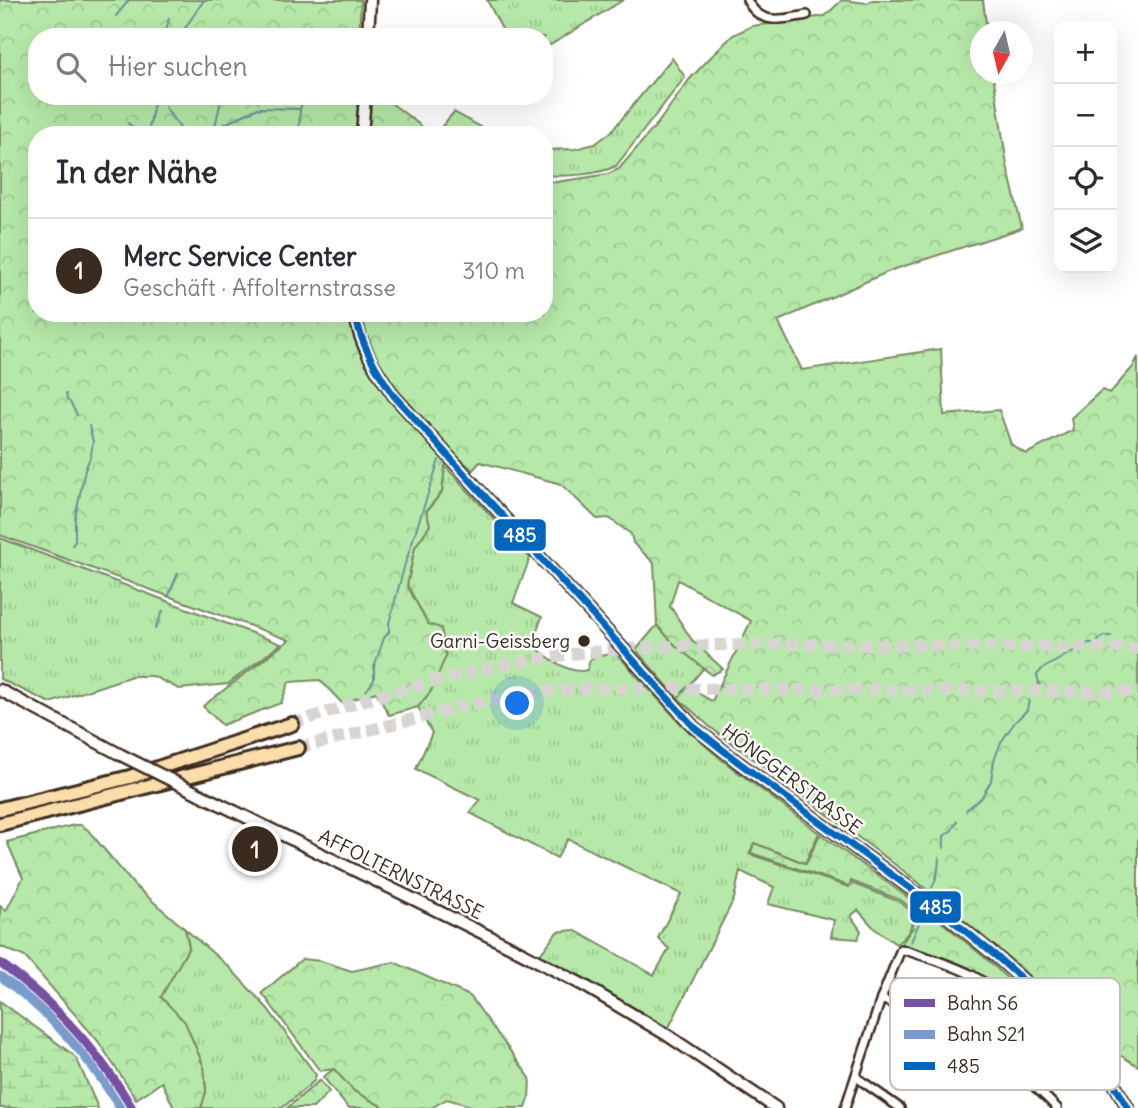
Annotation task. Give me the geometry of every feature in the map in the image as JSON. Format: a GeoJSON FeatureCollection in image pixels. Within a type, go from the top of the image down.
{"type":"FeatureCollection","features":[{"type":"Feature","properties":{"kind":"highway"},"geometry":{"type":"LineString","coordinates":[[0,809],[130,777],[292,724]]}},
{"type":"Feature","properties":{"kind":"highway"},"geometry":{"type":"LineString","coordinates":[[0,824],[298,748]]}},
{"type":"Feature","properties":{"kind":"highway"},"geometry":{"type":"LineString","coordinates":[[0,803],[52,796]]}},
{"type":"Feature","properties":{"kind":"main road"},"geometry":{"type":"LineString","coordinates":[[369,28],[370,0]]}},
{"type":"Feature","properties":{"kind":"main road"},"geometry":{"type":"LineString","coordinates":[[363,126],[364,105]]}},
{"type":"Feature","properties":{"kind":"main road","name":"HÖNGGERSTRASSE"},"geometry":{"type":"LineString","coordinates":[[357,322],[363,342],[377,371],[394,396],[695,727],[738,762],[941,911],[1020,978]]}},
{"type":"Feature","properties":{"kind":"main road","name":"AFFOLTERNSTRASSE"},"geometry":{"type":"LineString","coordinates":[[0,690],[121,755],[585,986],[667,1035],[776,1108]]}},
{"type":"Feature","properties":{"kind":"main road","name":"HÖNGGERSTRASSE"},"geometry":{"type":"LineString","coordinates":[[1118,1090],[1128,1108]]}},
{"type":"Feature","properties":{"kind":"street"},"geometry":{"type":"LineString","coordinates":[[747,0],[752,10],[766,19],[807,15]]}},
{"type":"Feature","properties":{"kind":"street"},"geometry":{"type":"LineString","coordinates":[[845,1108],[881,999],[901,949],[976,978]]}},
{"type":"Feature","properties":{"kind":"street"},"geometry":{"type":"LineString","coordinates":[[881,999],[890,1003]]}},
{"type":"Feature","properties":{"kind":"street"},"geometry":{"type":"LineString","coordinates":[[856,1077],[900,1108]]}},
{"type":"Feature","properties":{"kind":"street"},"geometry":{"type":"LineString","coordinates":[[1037,1090],[1057,1108]]}},
{"type":"Feature","properties":{"kind":"green space"},"geometry":{"type":"Polygon","coordinates":[[[0,0],[361,0],[359,28],[28,28],[28,105],[394,105],[421,126],[28,126],[28,322],[553,322],[553,182],[608,174],[619,169],[658,123],[689,80],[733,35],[752,26],[825,16],[842,0],[867,3],[872,0],[983,0],[986,21],[970,21],[970,84],[995,84],[1007,165],[1022,228],[892,270],[778,321],[802,370],[941,349],[944,415],[999,410],[1011,444],[1026,454],[1073,430],[1071,418],[1102,390],[1110,393],[1133,367],[1138,357],[1138,1066],[1120,1055],[1120,978],[1031,978],[913,878],[710,727],[678,698],[687,687],[712,701],[751,621],[678,580],[670,606],[692,640],[723,669],[712,675],[676,646],[657,625],[654,563],[633,543],[631,534],[609,518],[597,519],[561,484],[480,462],[473,470],[456,455],[445,466],[442,492],[426,511],[430,525],[415,547],[407,585],[428,624],[441,628],[446,656],[431,691],[418,707],[389,715],[376,692],[342,703],[320,680],[289,682],[281,703],[222,725],[203,706],[289,640],[0,535],[0,0]]]}},
{"type":"Feature","properties":{"kind":"green space"},"geometry":{"type":"Polygon","coordinates":[[[487,0],[623,0],[553,43],[553,28],[501,28],[487,0]]]}},
{"type":"Feature","properties":{"kind":"green space"},"geometry":{"type":"Polygon","coordinates":[[[672,58],[685,77],[616,166],[581,175],[553,176],[553,150],[575,149],[595,144],[611,132],[672,58]]]}},
{"type":"Feature","properties":{"kind":"green space"},"geometry":{"type":"Polygon","coordinates":[[[454,112],[479,126],[442,126],[454,112]]]}},
{"type":"Feature","properties":{"kind":"green space"},"geometry":{"type":"Polygon","coordinates":[[[445,466],[530,558],[513,603],[542,617],[532,644],[565,667],[580,671],[587,670],[590,660],[596,656],[617,654],[682,725],[722,760],[819,833],[805,863],[754,843],[749,854],[849,887],[851,883],[900,902],[913,913],[911,927],[904,937],[896,944],[875,929],[858,910],[851,916],[861,931],[858,939],[831,937],[834,920],[768,904],[774,887],[740,871],[734,899],[668,1029],[540,955],[557,932],[574,930],[654,975],[669,949],[658,938],[681,894],[568,839],[557,858],[470,813],[480,800],[416,769],[432,733],[418,707],[431,691],[428,624],[407,585],[415,547],[430,525],[426,512],[442,492],[445,466]]]}},
{"type":"Feature","properties":{"kind":"green space"},"geometry":{"type":"Polygon","coordinates":[[[0,538],[281,644],[228,684],[179,689],[153,676],[132,676],[50,703],[0,679],[0,538]]]}},
{"type":"Feature","properties":{"kind":"green space"},"geometry":{"type":"Polygon","coordinates":[[[657,625],[676,646],[704,668],[678,698],[636,650],[657,625]]]}},
{"type":"Feature","properties":{"kind":"green space"},"geometry":{"type":"Polygon","coordinates":[[[81,825],[88,830],[134,885],[185,929],[189,947],[161,997],[185,1022],[204,1067],[206,1092],[201,1108],[174,1108],[162,1082],[136,1099],[98,1041],[25,957],[0,946],[0,906],[6,911],[23,878],[7,842],[81,825]]]}},
{"type":"Feature","properties":{"kind":"green space"},"geometry":{"type":"Polygon","coordinates":[[[820,834],[939,920],[1007,978],[985,978],[971,969],[901,944],[913,927],[915,912],[901,900],[851,881],[849,886],[751,853],[754,843],[806,864],[820,834]]]}},
{"type":"Feature","properties":{"kind":"green space"},"geometry":{"type":"Polygon","coordinates":[[[185,929],[230,968],[268,1009],[316,1075],[314,1081],[282,1108],[201,1108],[206,1092],[204,1067],[185,1023],[160,998],[189,947],[185,929]]]}},
{"type":"Feature","properties":{"kind":"green space"},"geometry":{"type":"Polygon","coordinates":[[[302,959],[321,961],[352,971],[394,962],[470,996],[530,1078],[526,1108],[478,1108],[447,1099],[431,1108],[385,1108],[354,1091],[334,1069],[320,1071],[262,993],[302,959]]]}},
{"type":"Feature","properties":{"kind":"green space"},"geometry":{"type":"Polygon","coordinates":[[[0,1001],[76,1057],[98,1108],[0,1108],[0,1001]]]}},
{"type":"Feature","properties":{"kind":"green space"},"geometry":{"type":"Polygon","coordinates":[[[334,1069],[354,1091],[385,1108],[348,1108],[323,1077],[334,1069]]]}},
{"type":"Feature","properties":{"kind":"green space"},"geometry":{"type":"Polygon","coordinates":[[[320,1080],[329,1092],[313,1108],[287,1108],[320,1080]]]}},
{"type":"Feature","properties":{"kind":"waterway"},"geometry":{"type":"LineString","coordinates":[[116,16],[129,0]]}},
{"type":"Feature","properties":{"kind":"waterway"},"geometry":{"type":"LineString","coordinates":[[185,28],[204,0]]}},
{"type":"Feature","properties":{"kind":"waterway"},"geometry":{"type":"LineString","coordinates":[[167,28],[169,18]]}},
{"type":"Feature","properties":{"kind":"waterway"},"geometry":{"type":"LineString","coordinates":[[150,126],[153,105]]}},
{"type":"Feature","properties":{"kind":"waterway"},"geometry":{"type":"LineString","coordinates":[[215,126],[220,105]]}},
{"type":"Feature","properties":{"kind":"waterway"},"geometry":{"type":"LineString","coordinates":[[299,126],[302,105]]}},
{"type":"Feature","properties":{"kind":"waterway"},"geometry":{"type":"LineString","coordinates":[[165,107],[179,126]]}},
{"type":"Feature","properties":{"kind":"waterway"},"geometry":{"type":"LineString","coordinates":[[223,125],[258,108],[300,109]]}},
{"type":"Feature","properties":{"kind":"waterway"},"geometry":{"type":"LineString","coordinates":[[128,123],[131,126]]}},
{"type":"Feature","properties":{"kind":"waterway"},"geometry":{"type":"LineString","coordinates":[[66,394],[77,415]]}},
{"type":"Feature","properties":{"kind":"waterway"},"geometry":{"type":"LineString","coordinates":[[72,545],[75,541],[75,518],[93,442],[89,426]]}},
{"type":"Feature","properties":{"kind":"waterway"},"geometry":{"type":"LineString","coordinates":[[366,691],[374,680],[374,667],[384,638],[389,632],[405,564],[439,460]]}},
{"type":"Feature","properties":{"kind":"waterway"},"geometry":{"type":"LineString","coordinates":[[168,597],[178,573]]}},
{"type":"Feature","properties":{"kind":"waterway"},"geometry":{"type":"LineString","coordinates":[[155,629],[163,611]]}},
{"type":"Feature","properties":{"kind":"waterway"},"geometry":{"type":"LineString","coordinates":[[1037,693],[1040,687],[1037,675],[1042,669],[1088,643],[1096,643],[1103,636],[1111,636]]}},
{"type":"Feature","properties":{"kind":"waterway"},"geometry":{"type":"LineString","coordinates":[[966,810],[981,798],[991,781],[1001,742],[1027,710],[1029,700]]}},
{"type":"Feature","properties":{"kind":"waterway"},"geometry":{"type":"LineString","coordinates":[[944,848],[944,836],[952,830],[957,821]]}},
{"type":"Feature","properties":{"kind":"waterway"},"geometry":{"type":"LineString","coordinates":[[930,892],[937,875],[939,857]]}},
{"type":"Feature","properties":{"kind":"waterway"},"geometry":{"type":"LineString","coordinates":[[911,942],[921,918]]}},
{"type":"Feature","properties":{"kind":"tunnel"},"geometry":{"type":"LineString","coordinates":[[292,724],[396,691],[466,673],[537,659],[609,650],[751,645],[1138,648]]}},
{"type":"Feature","properties":{"kind":"tunnel"},"geometry":{"type":"LineString","coordinates":[[298,748],[469,705],[539,692],[590,688],[1138,692]]}},
{"type":"Feature","properties":{"kind":"rail line","name":"S6"},"geometry":{"type":"LineString","coordinates":[[0,963],[39,994],[74,1029],[105,1066],[132,1108]]}},
{"type":"Feature","properties":{"kind":"rail line","name":"S21"},"geometry":{"type":"LineString","coordinates":[[0,976],[35,1004],[67,1036],[95,1070],[120,1108]]}},
{"type":"Feature","properties":{"kind":"transit line","name":"485"},"geometry":{"type":"LineString","coordinates":[[357,322],[370,357],[394,396],[694,727],[941,911],[1021,978]]}},
{"type":"Feature","properties":{"kind":"transit line","name":"485"},"geometry":{"type":"LineString","coordinates":[[1118,1090],[1128,1108]]}},
{"type":"Feature","properties":{"kind":"place","name":"Garni-Geissberg"},"geometry":{"type":"Point","coordinates":[584,641]}},
{"type":"Feature","properties":{"kind":"place","name":"Merc Service Center"},"geometry":{"type":"Point","coordinates":[255,849]}}]}
